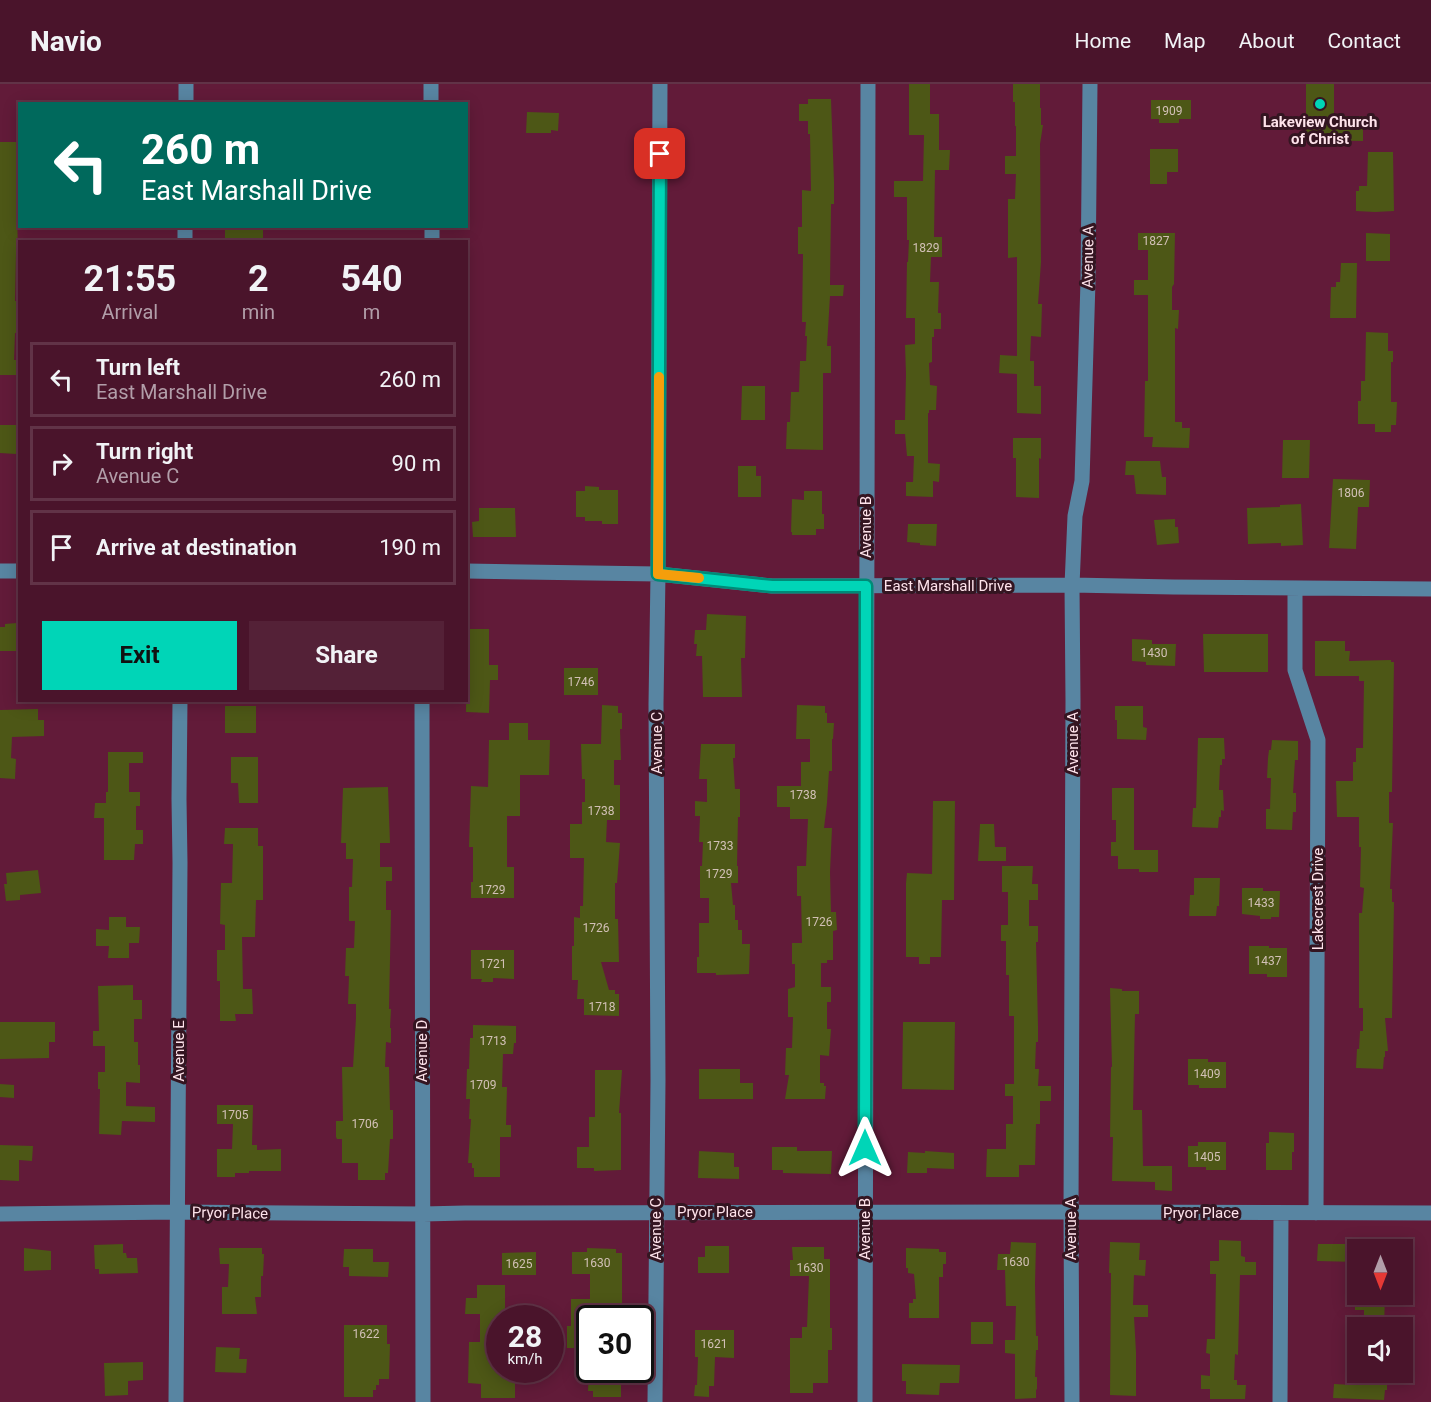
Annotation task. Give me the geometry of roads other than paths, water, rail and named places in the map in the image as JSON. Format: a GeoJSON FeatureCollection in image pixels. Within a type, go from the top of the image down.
{"type":"FeatureCollection","features":[{"type":"Feature","properties":{"kind":"street"},"geometry":{"type":"LineString","coordinates":[[186,84],[186,102]]}},
{"type":"Feature","properties":{"kind":"street"},"geometry":{"type":"LineString","coordinates":[[431,84],[431,102]]}},
{"type":"Feature","properties":{"kind":"street","name":"Avenue C"},"geometry":{"type":"LineString","coordinates":[[655,1402],[660,84]]}},
{"type":"Feature","properties":{"kind":"street","name":"Avenue B"},"geometry":{"type":"LineString","coordinates":[[864,1402],[868,84]]}},
{"type":"Feature","properties":{"kind":"street","name":"Avenue A"},"geometry":{"type":"LineString","coordinates":[[1072,1402],[1072,585],[1074,516],[1082,481],[1088,281],[1090,84]]}},
{"type":"Feature","properties":{"kind":"street"},"geometry":{"type":"LineString","coordinates":[[0,571],[18,571]]}},
{"type":"Feature","properties":{"kind":"street","name":"East Marshall Drive"},"geometry":{"type":"LineString","coordinates":[[468,571],[658,574],[772,586],[1072,585],[1431,589]]}},
{"type":"Feature","properties":{"kind":"street","name":"Lakecrest Drive"},"geometry":{"type":"LineString","coordinates":[[1295,588],[1295,670],[1318,740],[1316,1213]]}},
{"type":"Feature","properties":{"kind":"street","name":"Avenue E"},"geometry":{"type":"LineString","coordinates":[[176,1402],[180,702]]}},
{"type":"Feature","properties":{"kind":"street","name":"Avenue D"},"geometry":{"type":"LineString","coordinates":[[422,702],[423,1402]]}},
{"type":"Feature","properties":{"kind":"street","name":"Pryor Place"},"geometry":{"type":"LineString","coordinates":[[0,1214],[177,1212],[423,1214],[1431,1213]]}},
{"type":"Feature","properties":{"kind":"street"},"geometry":{"type":"LineString","coordinates":[[1280,1402],[1281,1213]]}},
{"type":"Feature","properties":{"kind":"place","name":"Lakeview Church of Christ"},"geometry":{"type":"Point","coordinates":[1320,104]}}]}
